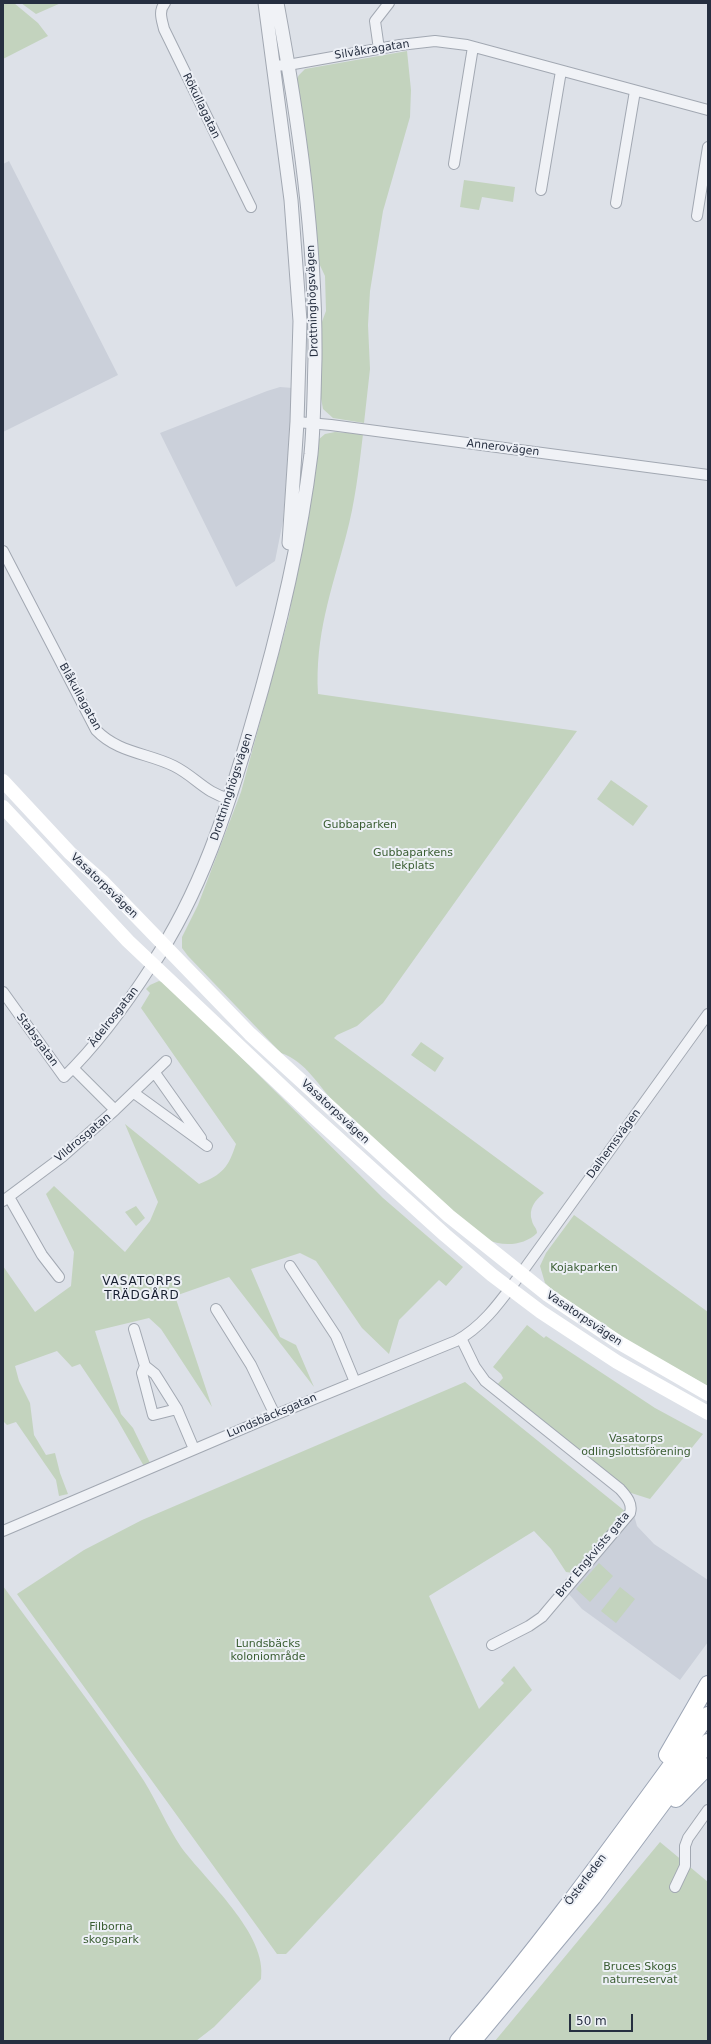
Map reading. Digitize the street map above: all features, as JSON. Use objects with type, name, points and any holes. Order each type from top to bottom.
[{"type":"main road","name":"Vasatorpsvägen","points":[[3,781],[70,853],[103,882],[250,1034],[449,1216],[520,1275],[618,1342],[708,1394]]},
{"type":"main road","name":"Vasatorpsvägen","points":[[3,807],[107,920],[152,964],[386,1182],[474,1260],[541,1312],[611,1358],[708,1413]]},
{"type":"main road","points":[[600,1861],[670,1752],[708,1684]]},
{"type":"main road","name":"Österleden","points":[[458,2041],[600,1861],[708,1715]]},
{"type":"main road","name":"Österleden","points":[[473,2041],[572,1924],[708,1742]]},
{"type":"main road","points":[[630,1848],[708,1766]]},
{"type":"street","name":"Rökullagatan","points":[[165,3],[160,14],[164,29],[251,208]]},
{"type":"street","name":"Drottninghögsvägen","points":[[265,3],[272,66],[291,200],[296,257],[300,350],[297,422],[284,598]]},
{"type":"street","name":"Drottninghögsvägen","points":[[152,964],[164,945],[202,874],[230,799],[267,673],[296,548],[306,484],[313,423],[315,332],[312,258],[304,172],[277,3]]},
{"type":"street","points":[[379,49],[375,21],[389,3]]},
{"type":"street","name":"Silvåkragatan","points":[[272,66],[288,65],[435,41],[457,43],[708,110]]},
{"type":"street","points":[[454,164],[473,47]]},
{"type":"street","points":[[541,190],[560,71]]},
{"type":"street","points":[[616,203],[635,91]]},
{"type":"street","points":[[697,216],[708,147]]},
{"type":"street","name":"Annerovägen","points":[[297,422],[708,475]]},
{"type":"street","name":"Blåkullagatan","points":[[3,551],[96,730],[108,741],[118,747],[174,766],[193,778],[209,792],[230,799]]},
{"type":"street","name":"Ädelrosgatan","points":[[74,1068],[133,994],[152,964]]},
{"type":"street","name":"Stabsgatan","points":[[3,992],[64,1077],[74,1068]]},
{"type":"street","name":"Dalhemsvägen","points":[[520,1275],[708,1014]]},
{"type":"street","points":[[115,1110],[166,1061]]},
{"type":"street","name":"Vildrosgatan","points":[[6,1199],[62,1156],[115,1110],[74,1068]]},
{"type":"street","points":[[134,1093],[207,1146],[155,1073]]},
{"type":"street","points":[[6,1199],[42,1255],[60,1277]]},
{"type":"street","points":[[290,1266],[336,1336],[355,1382]]},
{"type":"street","name":"Lundsbäcksgatan","points":[[3,1531],[275,1414],[460,1338],[481,1323],[520,1275]]},
{"type":"street","points":[[216,1308],[252,1365],[275,1414]]},
{"type":"street","points":[[134,1330],[146,1366],[155,1374],[177,1408],[194,1449]]},
{"type":"street","name":"Bror Engkvists gata","points":[[460,1338],[475,1368],[485,1381],[620,1489],[629,1500],[631,1507],[630,1513],[542,1617],[529,1626],[492,1646]]},
{"type":"street","points":[[146,1366],[142,1373],[154,1415],[177,1408]]},
{"type":"street","points":[[675,1887],[685,1866],[685,1846],[697,1824],[708,1810]]},
{"type":"shaded area","points":[[9,161],[118,375],[3,432],[3,164]]},
{"type":"shaded area","points":[[280,387],[293,388],[283,521],[275,561],[236,587],[160,433]]},
{"type":"shaded area","points":[[634,1515],[637,1526],[654,1544],[708,1580],[708,1642],[680,1680],[582,1609],[567,1592]]},
{"type":"green space","points":[[3,3],[14,3],[38,23],[48,36],[3,59]]},
{"type":"green space","points":[[21,3],[61,3],[36,14]]},
{"type":"green space","points":[[407,51],[411,90],[410,117],[383,211],[370,291],[368,325],[370,369],[364,423],[333,418],[323,409],[320,393],[320,327],[326,311],[325,276],[317,259],[295,82],[305,69]]},
{"type":"green space","points":[[464,180],[515,187],[513,202],[482,197],[479,210],[460,207]]},
{"type":"green space","name":"Gubbaparken","points":[[335,432],[363,434],[352,511],[325,614],[319,652],[318,694],[577,731],[383,1003],[357,1026],[337,1035],[334,1038],[544,1193],[533,1205],[531,1213],[537,1233],[526,1241],[519,1243],[506,1244],[492,1242],[472,1229],[391,1157],[330,1097],[305,1068],[290,1057],[281,1053],[182,948],[182,937],[198,905],[241,792],[289,616],[318,440],[325,434]]},
{"type":"green space","points":[[611,780],[648,806],[633,826],[597,799]]},
{"type":"green space","points":[[159,981],[167,984],[383,1198],[463,1267],[446,1286],[439,1280],[399,1320],[389,1354],[362,1328],[316,1261],[300,1253],[251,1269],[280,1337],[296,1345],[314,1387],[229,1277],[175,1296],[212,1407],[161,1329],[149,1318],[95,1331],[121,1414],[133,1428],[151,1465],[145,1468],[117,1419],[80,1364],[72,1367],[57,1351],[15,1366],[19,1381],[30,1403],[34,1435],[46,1455],[55,1453],[60,1473],[68,1494],[59,1496],[56,1480],[16,1422],[7,1425],[3,1421],[3,1266],[35,1312],[71,1286],[74,1252],[46,1194],[54,1186],[125,1252],[150,1221],[158,1202],[125,1124],[199,1184],[214,1177],[224,1169],[236,1144],[141,1008],[150,993],[146,989],[150,985]]},
{"type":"green space","points":[[421,1042],[444,1058],[435,1072],[411,1055]]},
{"type":"green space","points":[[136,1206],[145,1218],[136,1226],[125,1212]]},
{"type":"green space","name":"Kojakparken","points":[[574,1215],[708,1312],[708,1386],[638,1347],[555,1292],[545,1283],[540,1266],[546,1253]]},
{"type":"green space","name":"Vasatorps odlingslottsförening","points":[[527,1325],[544,1338],[546,1336],[655,1408],[703,1434],[650,1499],[628,1492],[496,1386],[503,1378],[501,1374],[493,1367]]},
{"type":"green space","name":"Lundsbäcks koloniområde","points":[[465,1382],[626,1512],[573,1573],[566,1572],[551,1549],[534,1531],[429,1596],[479,1709],[504,1683],[501,1680],[514,1666],[532,1690],[290,1950],[286,1954],[277,1954],[17,1594],[84,1550],[142,1520]]},
{"type":"green space","points":[[599,1563],[613,1576],[590,1602],[576,1589]]},
{"type":"green space","name":"Filborna skogspark","points":[[3,1586],[127,1756],[149,1789],[181,1847],[233,1908],[255,1944],[261,1962],[261,1979],[214,2027],[196,2041],[3,2041]]},
{"type":"green space","points":[[620,1587],[635,1599],[616,1623],[601,1611]]},
{"type":"green space","name":"Bruces Skogs naturreservat","points":[[660,1842],[708,1882],[708,2041],[495,2041]]},
{"type":"district","name":"VASATORPS TRÄDGÅRD","points":[[142,1289]]},
{"type":"park label","name":"Gubbaparkens lekplats","points":[[413,859]]}]
